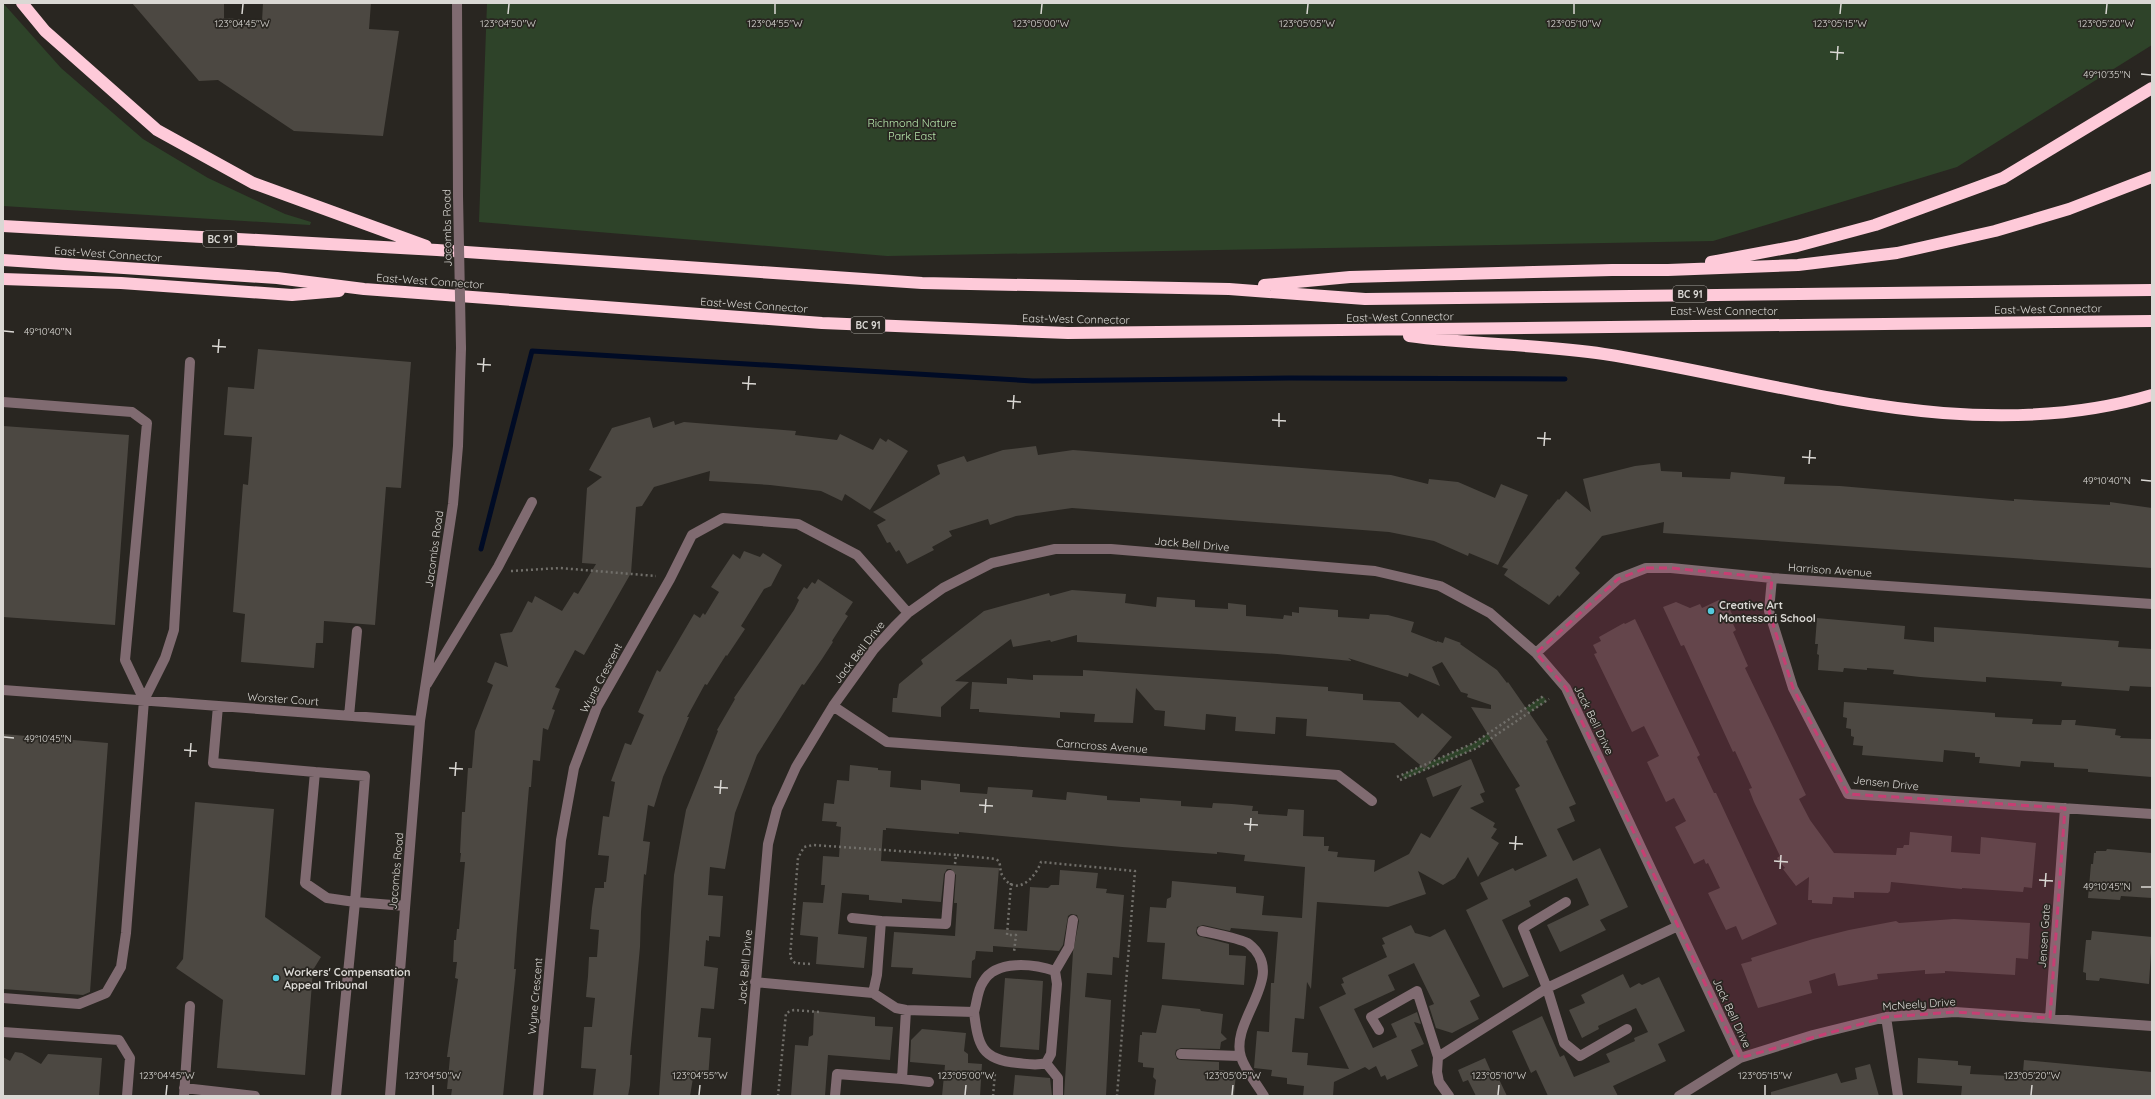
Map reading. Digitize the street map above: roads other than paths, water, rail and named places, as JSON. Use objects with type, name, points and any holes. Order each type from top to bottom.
[{"type":"highway","points":[[22,3],[45,32],[157,130],[253,183],[437,250]]},
{"type":"highway","points":[[1668,270],[1797,246],[1875,225],[2003,178],[2152,88]]},
{"type":"highway","points":[[1228,289],[1350,278],[1612,270],[1668,270],[1798,265],[1897,253],[2003,229],[2069,209],[2152,177]]},
{"type":"highway","name":"East-West Connector","points":[[3,226],[437,250],[922,283],[1228,289],[1365,299],[2152,290]]},
{"type":"highway","name":"East-West Connector","points":[[3,260],[278,278],[364,289],[870,325],[1068,333],[1374,331],[1657,325],[2152,321]]},
{"type":"highway","points":[[3,279],[121,283],[292,295],[364,289]]},
{"type":"highway","points":[[1374,331],[1438,340],[1530,345],[1604,354],[1771,385],[1857,403],[1928,411],[2007,417],[2064,413],[2130,402],[2152,395]]},
{"type":"street","name":"Jacombs Road","points":[[390,1096],[420,722],[453,504],[458,446],[461,348],[458,196],[457,3]]},
{"type":"street","points":[[3,998],[79,1004],[106,993],[121,967],[126,925],[144,700],[165,658],[174,630],[190,362]]},
{"type":"street","points":[[3,402],[132,412],[140,416],[146,423],[125,660],[144,700]]},
{"type":"street","points":[[424,689],[498,568],[532,502]]},
{"type":"street","name":"Wyne Crescent","points":[[538,1096],[561,840],[574,768],[597,707],[670,579],[692,535],[723,518],[798,524],[857,555],[908,613]]},
{"type":"street","name":"Jack Bell Drive","points":[[746,1096],[768,844],[777,809],[796,767],[833,706],[874,649],[908,613],[942,588],[992,563],[1055,548],[1111,549],[1375,571],[1440,586],[1490,613],[1536,653],[1566,688],[1740,1058]]},
{"type":"street","name":"Harrison Avenue","points":[[1536,653],[1618,579],[1646,568],[1671,568],[1772,578],[2152,604]]},
{"type":"street","name":"Jensen Drive","points":[[1772,578],[1769,611],[1793,688],[1848,794],[2152,814]]},
{"type":"street","points":[[350,716],[357,631]]},
{"type":"street","name":"Worster Court","points":[[3,690],[420,722]]},
{"type":"street","points":[[218,706],[213,763],[365,776],[355,902],[336,1096]]},
{"type":"street","name":"Carncross Avenue","points":[[833,706],[887,742],[1338,775],[1372,801]]},
{"type":"street","points":[[315,772],[305,883],[327,898],[405,906]]},
{"type":"street","name":"Jensen Gate","points":[[2050,1018],[2065,808]]},
{"type":"street","points":[[852,918],[946,924],[950,875]]},
{"type":"street","points":[[1566,902],[1523,928],[1547,988],[1564,1043],[1580,1056],[1627,1029]]},
{"type":"street","points":[[1055,971],[1034,966],[1013,966],[1000,968],[989,974],[982,982],[974,1012],[977,1039],[982,1047],[996,1059],[1021,1064],[1040,1065],[1049,1060],[1057,984],[1055,971],[1069,947],[1073,920]]},
{"type":"street","points":[[873,993],[877,975],[881,921]]},
{"type":"street","points":[[1438,1057],[1547,988],[1678,926]]},
{"type":"street","points":[[1202,931],[1248,943],[1262,960],[1261,982],[1258,994],[1247,1014],[1239,1038],[1240,1056],[1264,1096]]},
{"type":"street","points":[[755,982],[873,993],[896,1008],[906,1010],[974,1012]]},
{"type":"street","points":[[1379,1030],[1371,1017],[1417,991],[1438,1057],[1437,1072],[1439,1082],[1449,1096]]},
{"type":"street","points":[[190,1006],[184,1092],[255,1096]]},
{"type":"street","points":[[902,1079],[906,1010]]},
{"type":"street","name":"McNeely Drive","points":[[1679,1096],[1740,1058],[1813,1035],[1886,1017],[1955,1012],[2152,1026]]},
{"type":"street","points":[[1886,1017],[1898,1096]]},
{"type":"street","points":[[3,1032],[119,1040],[130,1058],[127,1096]]},
{"type":"street","points":[[1181,1054],[1240,1056]]},
{"type":"street","points":[[1046,1063],[1058,1078],[1058,1096]]},
{"type":"street","points":[[835,1096],[837,1074],[929,1082]]},
{"type":"waterway","points":[[481,549],[532,351],[1033,381],[1289,378],[1565,379]]},
{"type":"place","name":"Creative Art Montessori School","points":[[1711,611]]},
{"type":"place","name":"Workers' Compensation Appeal Tribunal","points":[[276,978]]},
{"type":"park label","name":"Richmond Nature Park East","points":[[912,129]]}]
